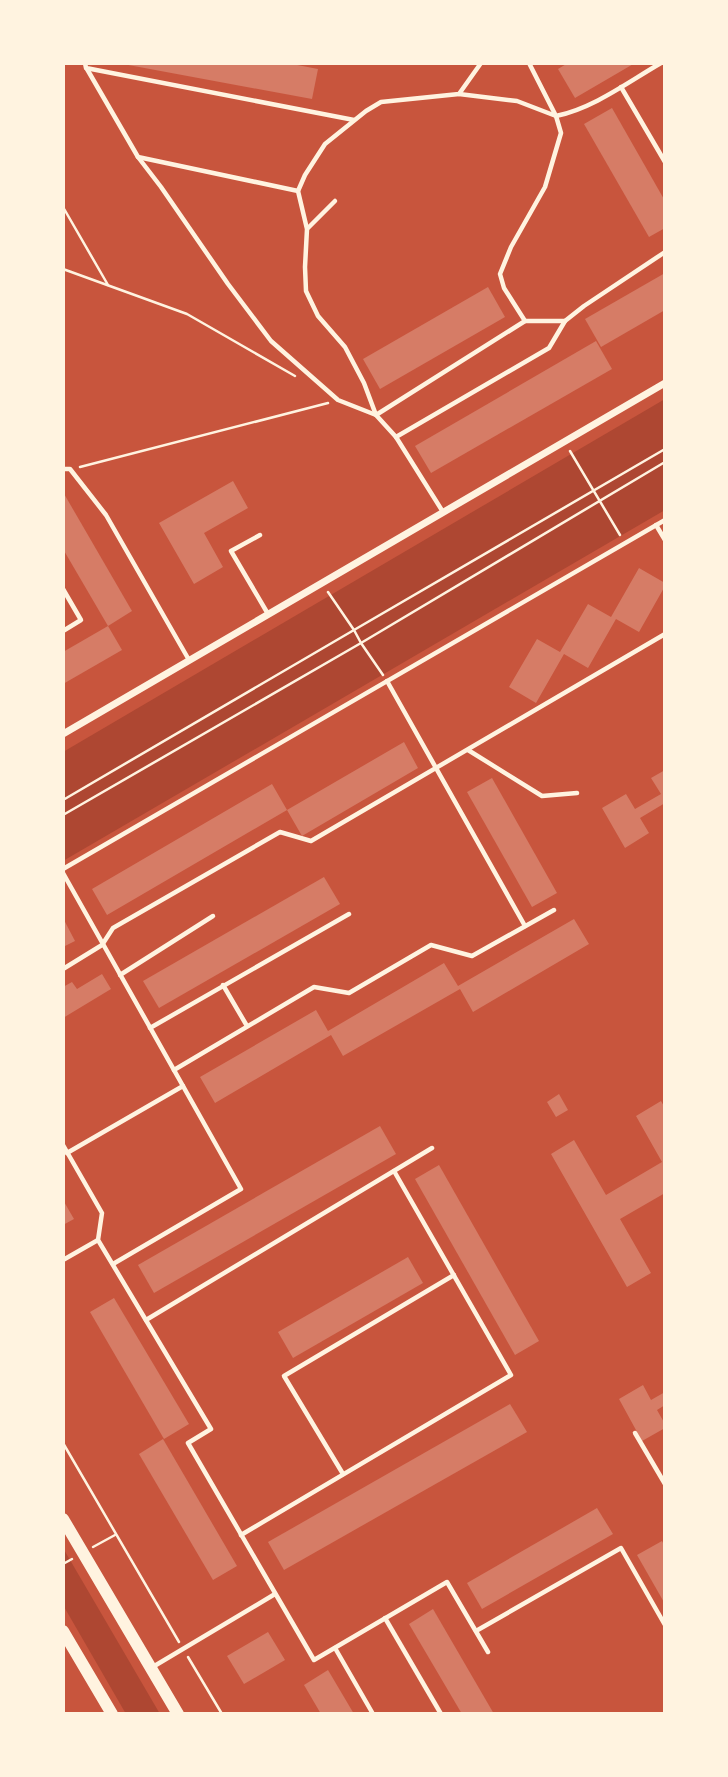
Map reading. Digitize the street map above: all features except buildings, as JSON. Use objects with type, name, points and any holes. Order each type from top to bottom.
[{"type":"main road","points":[[63,1518],[178,1714]]},
{"type":"main road","points":[[63,1631],[112,1714]]},
{"type":"street","points":[[63,734],[665,383]]},
{"type":"lane","points":[[459,94],[481,63]]},
{"type":"lane","points":[[525,321],[504,288],[500,274],[511,247],[545,187],[561,133],[556,116],[529,63]]},
{"type":"lane","points":[[443,513],[396,437],[376,415],[364,383],[345,347],[318,316],[306,291],[307,229],[298,191],[305,175],[324,144],[381,102],[459,94],[517,101],[556,116],[572,113],[662,63]]},
{"type":"lane","points":[[86,66],[355,120]]},
{"type":"lane","points":[[86,66],[138,157],[271,341],[338,400],[376,415]]},
{"type":"lane","points":[[621,87],[665,162]]},
{"type":"lane","points":[[138,157],[298,191]]},
{"type":"lane","points":[[307,229],[335,201]]},
{"type":"lane","points":[[396,437],[549,348],[565,321],[665,252]]},
{"type":"lane","points":[[376,415],[525,321],[565,321]]},
{"type":"lane","points":[[63,469],[70,469],[106,515],[189,660]]},
{"type":"lane","points":[[113,1264],[240,1189],[102,946],[63,871],[665,520]]},
{"type":"lane","points":[[656,525],[665,540]]},
{"type":"lane","points":[[260,534],[231,551],[268,615]]},
{"type":"lane","points":[[63,589],[81,620],[63,631]]},
{"type":"lane","points":[[63,969],[102,946],[113,929],[280,832],[311,841],[665,634]]},
{"type":"lane","points":[[387,681],[525,926]]},
{"type":"lane","points":[[467,750],[542,796],[576,793]]},
{"type":"lane","points":[[174,1070],[314,987],[349,993],[431,945],[472,956],[554,910]]},
{"type":"lane","points":[[150,1028],[349,914]]},
{"type":"lane","points":[[120,975],[213,916]]},
{"type":"lane","points":[[223,985],[247,1026]]},
{"type":"lane","points":[[67,1153],[183,1086]]},
{"type":"lane","points":[[63,1145],[102,1213],[98,1240],[211,1429],[188,1443],[314,1660],[447,1581],[488,1652]]},
{"type":"lane","points":[[146,1320],[432,1148]]},
{"type":"lane","points":[[241,1535],[512,1376],[394,1171]]},
{"type":"lane","points":[[63,1260],[98,1240]]},
{"type":"lane","points":[[343,1474],[284,1376],[454,1275]]},
{"type":"lane","points":[[635,1433],[665,1485]]},
{"type":"lane","points":[[476,1631],[621,1548],[665,1625]]},
{"type":"lane","points":[[150,1668],[275,1594]]},
{"type":"lane","points":[[385,1618],[441,1714]]},
{"type":"lane","points":[[335,1648],[373,1714]]},
{"type":"path","points":[[63,207],[108,285]]},
{"type":"path","points":[[63,269],[187,314],[303,380]]},
{"type":"path","points":[[70,469],[338,400]]},
{"type":"path","points":[[565,442],[625,543]]},
{"type":"path","points":[[63,800],[665,449]]},
{"type":"path","points":[[63,815],[361,643],[665,462]]},
{"type":"path","points":[[322,583],[387,681]]},
{"type":"path","points":[[63,1443],[222,1714]]},
{"type":"shaded area","points":[[665,399],[665,510],[63,861],[63,752]]},
{"type":"shaded area","points":[[63,1548],[160,1714],[126,1714],[63,1605]]}]
